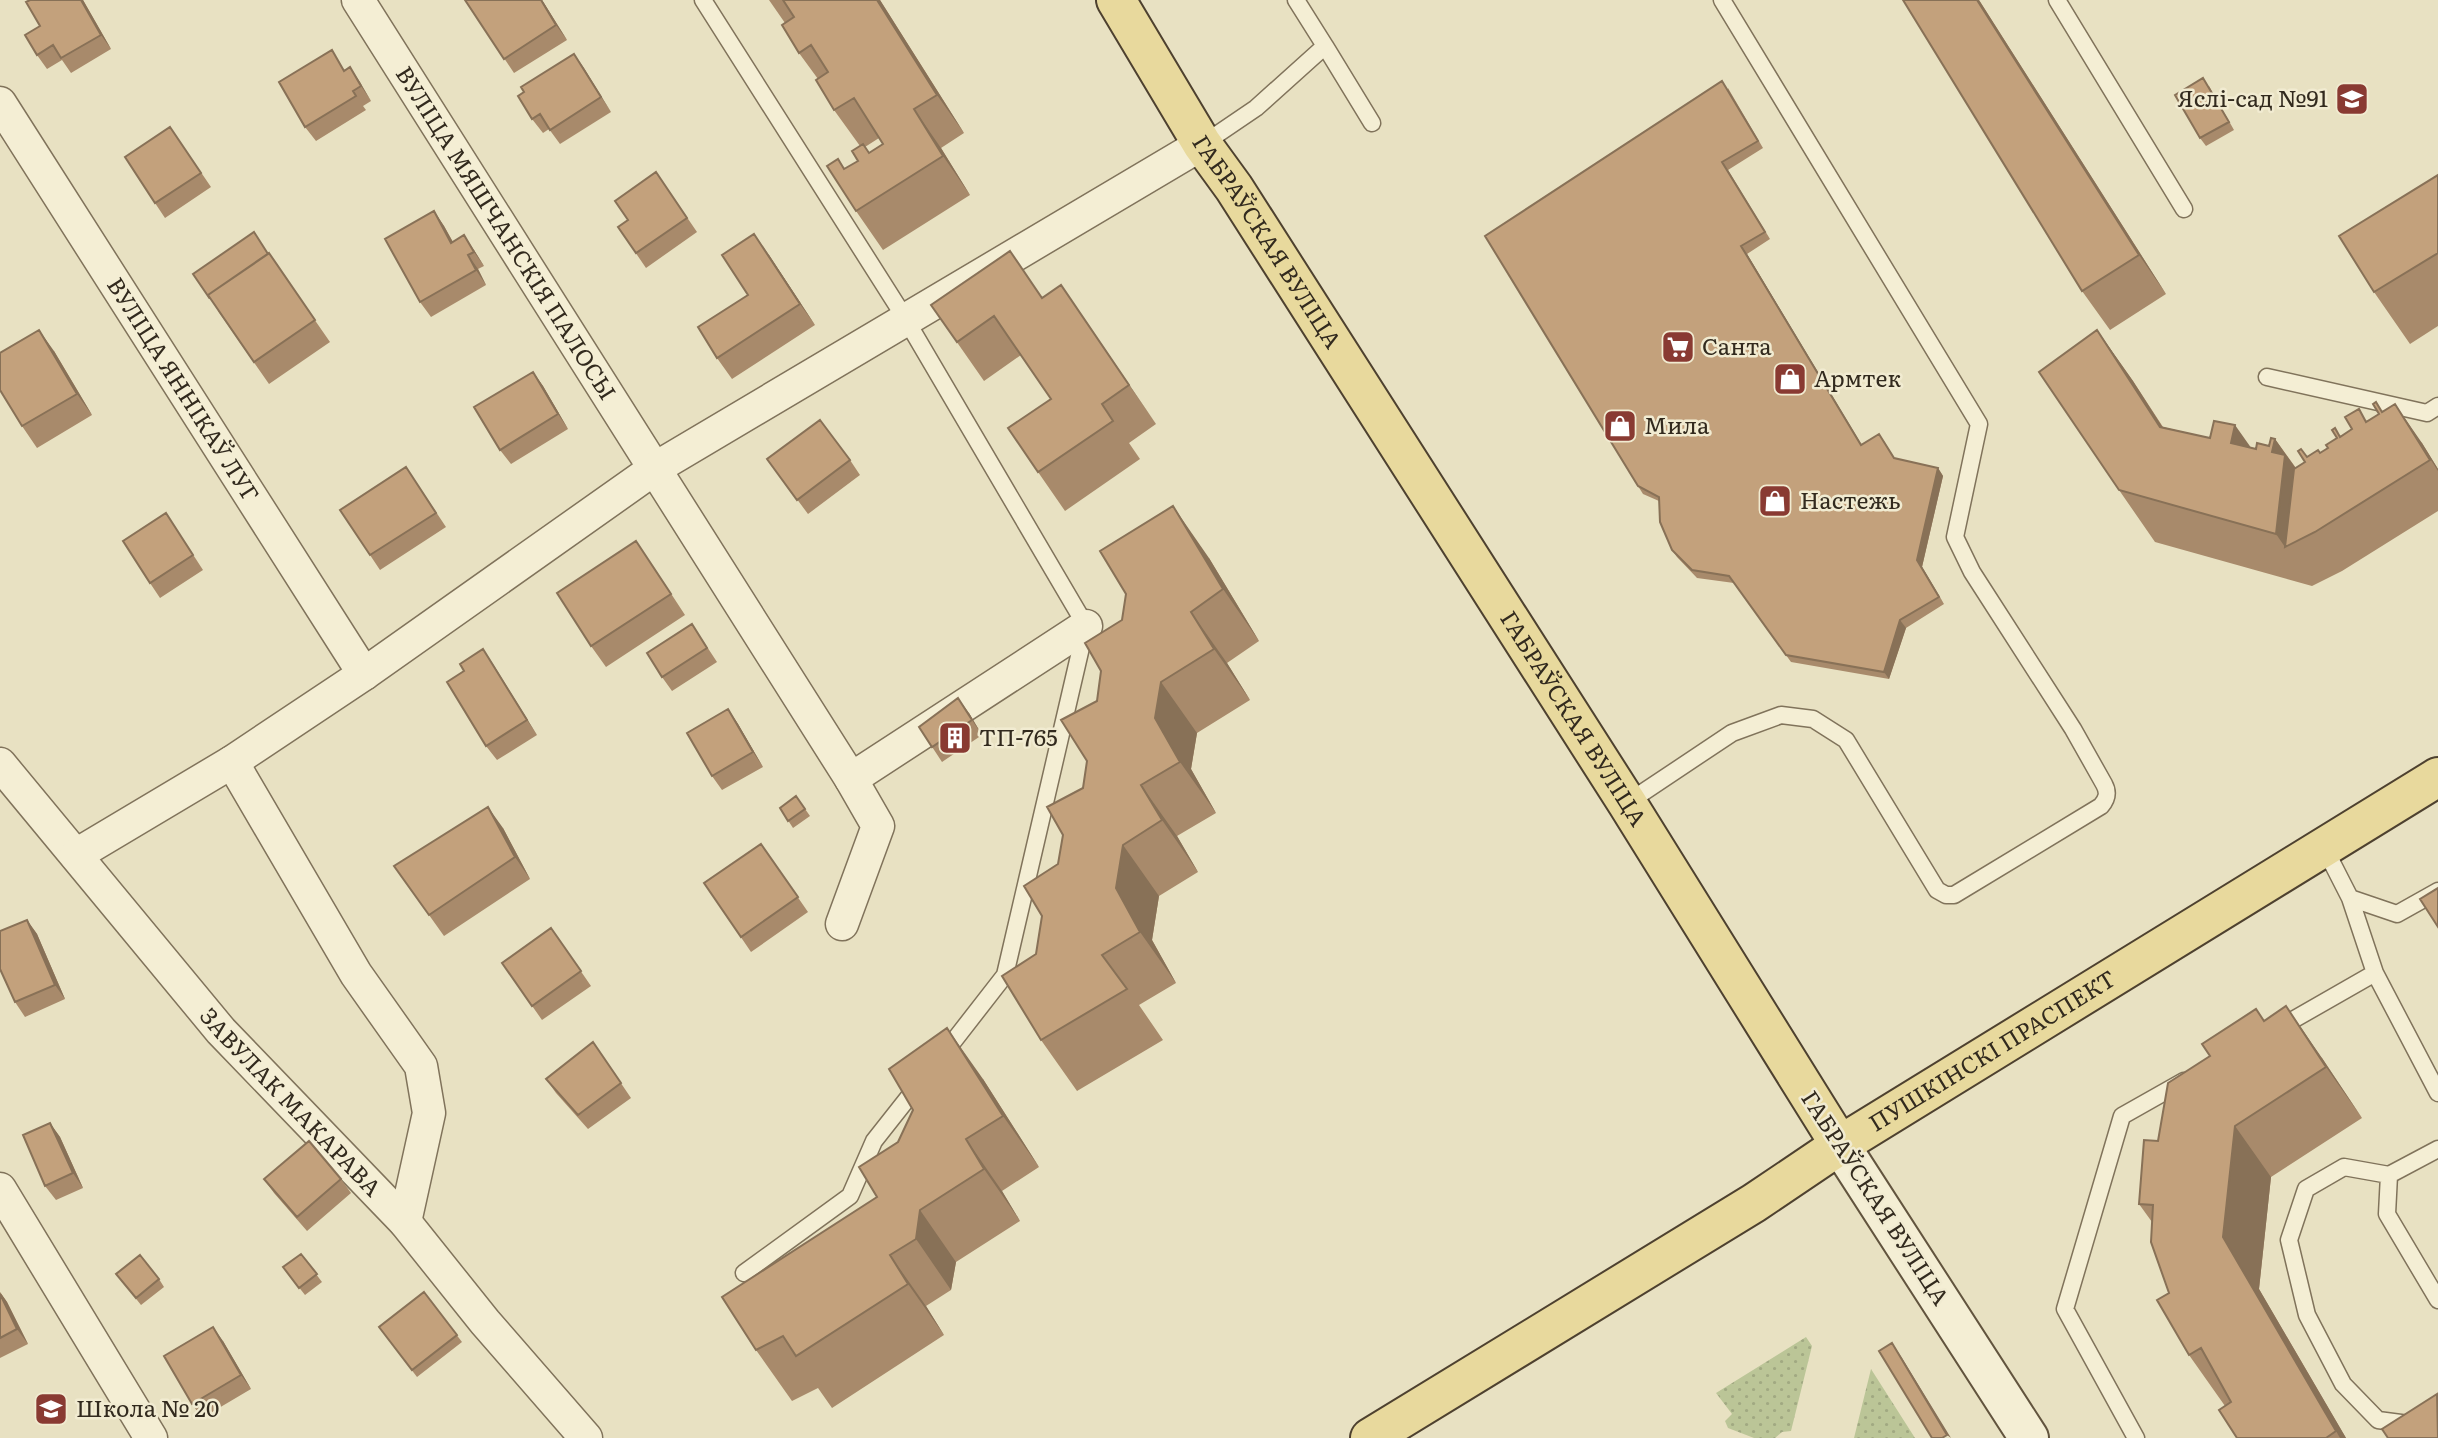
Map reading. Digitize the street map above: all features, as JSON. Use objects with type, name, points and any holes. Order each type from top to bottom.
[{"type":"main road","name":"ГАБРАЎСКАЯ ВУЛІЦА","points":[[1116,0],[1202,144],[1234,188],[1627,803],[1840,1145],[2029,1438]]},
{"type":"main road","name":"ПУШКІНСКІ ПРАСПЕКТ","points":[[1370,1438],[1754,1203],[1840,1145],[2438,777]]},
{"type":"street","name":"ВУЛІЦА МЯШЧАНСКІЯ ПАЛОСЫ","points":[[358,0],[851,779],[878,826],[842,924]]},
{"type":"street","name":"ВУЛІЦА ЯННІКАЎ ЛУГ","points":[[0,103],[364,674]]},
{"type":"street","points":[[76,855],[232,762],[364,674],[654,468],[1202,144]]},
{"type":"street","points":[[851,779],[1086,626]]},
{"type":"street","points":[[232,762],[356,974],[421,1066],[429,1113],[405,1222]]},
{"type":"street","name":"ЗАВУЛАК МАКАРАВА","points":[[0,764],[221,1031],[405,1222],[485,1322],[586,1438]]},
{"type":"street","points":[[0,1189],[152,1438]]},
{"type":"lane","points":[[703,0],[905,318],[1086,626],[1005,975],[874,1141],[850,1196],[744,1273]]},
{"type":"lane","points":[[1296,0],[1372,123]]},
{"type":"lane","points":[[1627,803],[1732,733],[1781,715],[1813,719],[1846,740],[1937,890],[1946,895],[1954,895],[2101,806],[2107,799],[2107,790],[2073,729],[1972,572],[1955,537],[1979,424],[1722,0]]},
{"type":"lane","points":[[2057,0],[2184,209]]},
{"type":"lane","points":[[1202,144],[1256,108],[1325,46]]},
{"type":"lane","points":[[2267,377],[2427,413],[2438,406]]},
{"type":"lane","points":[[2324,847],[2350,898],[2375,973],[2438,1093]]},
{"type":"lane","points":[[2350,898],[2398,914],[2438,891]]},
{"type":"lane","points":[[2267,1034],[2375,973]]},
{"type":"lane","points":[[2136,1438],[2065,1310],[2122,1116],[2195,1075]]},
{"type":"lane","points":[[2438,1149],[2389,1175],[2344,1167],[2306,1189],[2289,1240],[2308,1315],[2343,1384],[2378,1420],[2416,1425],[2438,1417]]},
{"type":"lane","points":[[2389,1175],[2387,1214],[2438,1300]]},
{"type":"green space","points":[[1806,1337],[1812,1346],[1791,1431],[1782,1432],[1775,1438],[1754,1438],[1728,1428],[1725,1421],[1732,1414],[1716,1393]]},
{"type":"green space","points":[[1871,1369],[1915,1438],[1854,1438]]},
{"type":"building","points":[[81,0],[101,35],[61,58],[53,45],[37,55],[25,35],[40,26],[26,2]]},
{"type":"building","points":[[465,0],[541,0],[556,25],[504,59]]},
{"type":"building","points":[[783,0],[877,0],[937,95],[914,109],[943,156],[856,211],[827,166],[838,159],[844,169],[858,161],[852,151],[863,144],[869,153],[883,144],[854,98],[834,110],[816,80],[828,72],[811,45],[799,53],[782,25],[794,17]]},
{"type":"building","points":[[1903,0],[1977,0],[2139,255],[2082,291]]},
{"type":"building","points":[[332,50],[344,71],[350,67],[361,86],[353,91],[356,96],[305,127],[279,82]]},
{"type":"building","points":[[574,54],[601,97],[550,130],[540,114],[532,119],[518,96],[524,92],[521,87]]},
{"type":"building","points":[[2203,78],[2229,122],[2200,138],[2175,95]]},
{"type":"building","name":"Санта","points":[[1722,81],[1758,141],[1722,162],[1765,232],[1741,246],[1861,445],[1879,434],[1894,458],[1938,468],[1917,560],[1939,597],[1900,620],[1884,672],[1786,655],[1729,576],[1692,570],[1672,550],[1660,522],[1659,497],[1638,486],[1485,236]]},
{"type":"building","points":[[170,127],[201,173],[155,203],[125,157]]},
{"type":"building","points":[[656,172],[687,218],[636,253],[618,227],[628,220],[615,201]]},
{"type":"building","points":[[2438,175],[2438,253],[2374,292],[2339,236]]},
{"type":"building","points":[[434,211],[451,243],[464,235],[474,252],[468,255],[476,270],[420,302],[385,239]]},
{"type":"building","points":[[254,232],[268,254],[208,296],[193,274]]},
{"type":"building","points":[[754,234],[800,304],[717,358],[698,327],[748,295],[722,255]]},
{"type":"building","points":[[1010,251],[1042,298],[1061,285],[1129,385],[1102,404],[1113,421],[1038,472],[1008,428],[1051,399],[994,316],[957,342],[931,305]]},
{"type":"building","points":[[269,253],[315,320],[254,362],[208,295]]},
{"type":"building","points":[[39,330],[77,394],[22,426],[0,390],[0,353]]},
{"type":"building","points":[[2097,330],[2160,427],[2210,438],[2214,421],[2235,425],[2231,443],[2256,449],[2257,443],[2269,446],[2271,438],[2275,439],[2272,452],[2285,455],[2276,534],[2119,490],[2039,372]]},
{"type":"building","points":[[533,372],[558,414],[500,450],[474,407]]},
{"type":"building","points":[[2376,402],[2382,412],[2395,404],[2430,460],[2315,532],[2285,547],[2294,469],[2305,462],[2298,451],[2301,449],[2307,457],[2318,450],[2320,453],[2328,448],[2326,445],[2337,438],[2332,430],[2335,428],[2340,437],[2352,429],[2345,417],[2359,409],[2366,422],[2379,414],[2373,404]]},
{"type":"building","points":[[820,420],[850,460],[797,500],[767,459]]},
{"type":"building","points":[[406,467],[436,513],[370,555],[340,510]]},
{"type":"building","points":[[1173,506],[1223,589],[1191,612],[1214,649],[1161,682],[1155,718],[1180,762],[1141,785],[1162,820],[1123,845],[1116,888],[1140,932],[1102,955],[1127,989],[1041,1040],[1002,976],[1036,954],[1042,916],[1024,886],[1058,864],[1063,835],[1047,807],[1083,788],[1087,761],[1061,720],[1097,701],[1101,671],[1085,643],[1122,620],[1126,594],[1100,551]]},
{"type":"building","points":[[166,513],[193,555],[150,583],[123,541]]},
{"type":"building","points":[[636,541],[671,594],[591,646],[557,593]]},
{"type":"building","points":[[692,624],[707,648],[662,677],[647,653]]},
{"type":"building","points":[[483,649],[527,720],[486,746],[447,682],[464,671],[460,664]]},
{"type":"building","points":[[958,698],[972,720],[932,747],[919,727]]},
{"type":"building","points":[[728,709],[753,752],[712,776],[687,733]]},
{"type":"building","points":[[796,796],[805,809],[788,821],[780,808]]},
{"type":"building","points":[[488,807],[515,857],[429,915],[394,866]]},
{"type":"building","points":[[761,844],[798,897],[741,937],[704,883]]},
{"type":"building","points":[[2438,888],[2438,927],[2420,899]]},
{"type":"building","points":[[27,920],[55,985],[15,1002],[0,969],[0,931]]},
{"type":"building","points":[[551,928],[581,971],[532,1006],[502,963]]},
{"type":"building","points":[[2286,1006],[2326,1067],[2235,1126],[2223,1237],[2336,1431],[2326,1438],[2237,1438],[2219,1410],[2231,1402],[2201,1348],[2189,1355],[2157,1300],[2169,1293],[2151,1242],[2153,1205],[2139,1204],[2144,1140],[2158,1141],[2168,1083],[2210,1056],[2202,1044],[2256,1009],[2264,1021]]},
{"type":"building","points":[[947,1028],[1003,1116],[966,1139],[984,1169],[920,1210],[916,1239],[890,1255],[908,1284],[796,1356],[783,1336],[756,1350],[722,1297],[877,1197],[859,1167],[898,1142],[913,1110],[889,1069]]},
{"type":"building","points":[[593,1042],[621,1083],[578,1115],[546,1079]]},
{"type":"building","points":[[50,1123],[73,1173],[45,1186],[23,1135]]},
{"type":"building","points":[[309,1141],[341,1179],[297,1217],[264,1179]]},
{"type":"building","points":[[301,1254],[317,1274],[299,1288],[283,1267]]},
{"type":"building","points":[[140,1255],[159,1279],[136,1298],[116,1274]]},
{"type":"building","points":[[424,1292],[457,1335],[412,1370],[379,1327]]},
{"type":"building","points":[[0,1294],[17,1329],[0,1338]]},
{"type":"building","points":[[213,1327],[241,1375],[192,1404],[164,1356]]},
{"type":"building","points":[[1892,1343],[1947,1435],[1942,1438],[1932,1438],[1879,1351]]},
{"type":"building","points":[[2437,1394],[2438,1438],[2388,1438],[2382,1429]]},
{"type":"place","name":"Яслі-сад №91","points":[[2352,99]]},
{"type":"place","name":"Санта","points":[[1678,347]]},
{"type":"place","name":"Армтек","points":[[1790,379]]},
{"type":"place","name":"Мила","points":[[1620,426]]},
{"type":"place","name":"Настежь","points":[[1775,501]]},
{"type":"place","name":"ТП-765","points":[[955,738]]},
{"type":"place","name":"Школа № 20","points":[[51,1409]]}]
